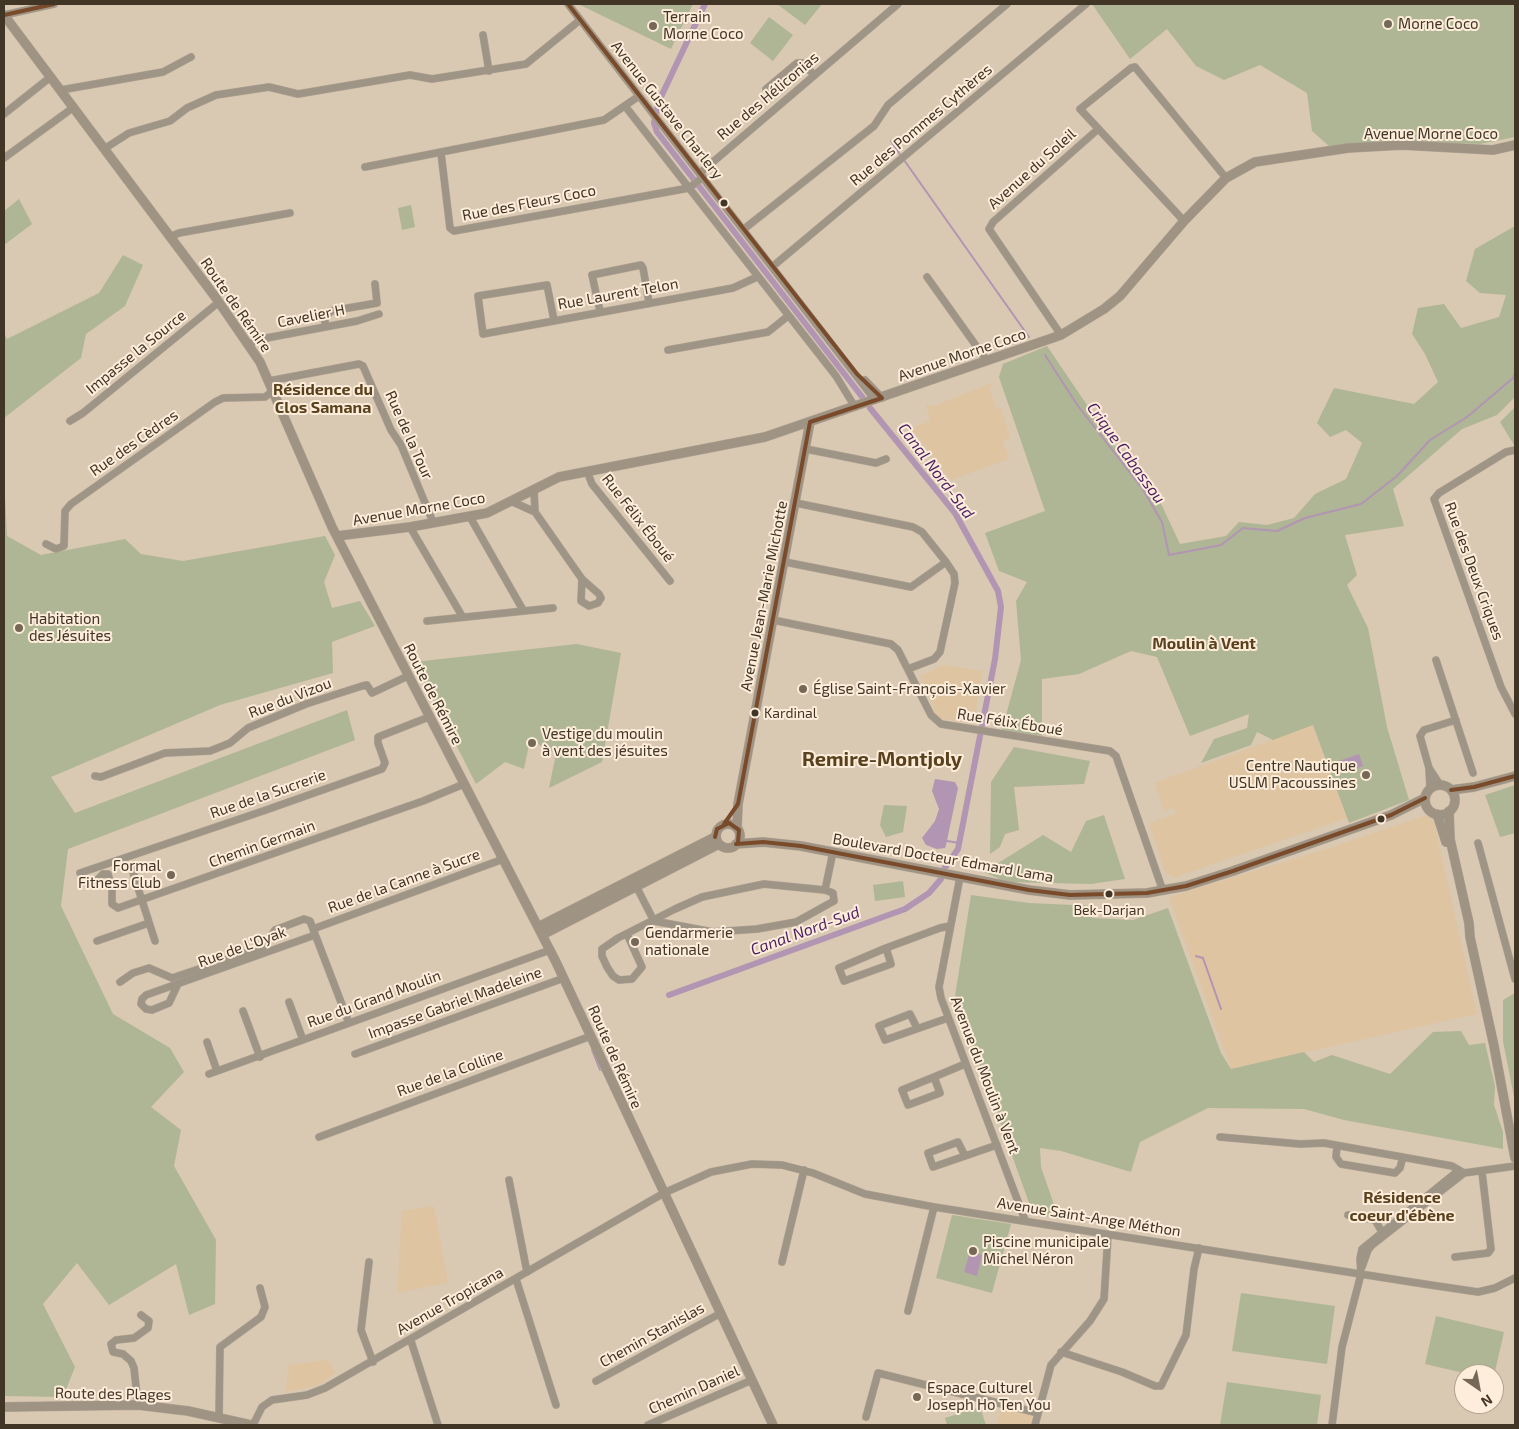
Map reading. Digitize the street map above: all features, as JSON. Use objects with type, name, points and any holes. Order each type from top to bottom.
[{"type":"street","points":[[4,15],[54,4]]},
{"type":"street","name":"Avenue Gustave Charlery","points":[[568,4],[690,187],[757,277],[836,376],[855,407]]},
{"type":"street","name":"Rue des Héliconias","points":[[690,187],[814,75],[898,4]]},
{"type":"street","points":[[744,229],[877,121],[888,105],[1007,4]]},
{"type":"street","name":"Rue des Pommes Cythères","points":[[772,267],[1086,4]]},
{"type":"street","name":"Route de Rémire","points":[[4,15],[219,302],[249,345],[269,381],[337,536],[564,978],[773,1425]]},
{"type":"street","points":[[104,149],[129,133],[170,121],[187,108],[216,95],[269,87],[298,94],[410,75],[432,79],[526,64],[580,20]]},
{"type":"street","points":[[483,35],[489,71]]},
{"type":"street","points":[[61,90],[163,72],[191,57]]},
{"type":"street","points":[[771,97],[766,89],[797,63],[803,62],[814,75]]},
{"type":"street","points":[[1097,130],[1080,110],[1131,68],[1135,67],[1226,178]]},
{"type":"street","points":[[4,114],[49,75]]},
{"type":"street","points":[[365,167],[604,120],[632,100]]},
{"type":"street","name":"Avenue Gustave Charlery","points":[[632,100],[652,112],[658,119],[772,267],[878,399]]},
{"type":"street","points":[[4,158],[74,107]]},
{"type":"street","name":"Avenue du Soleil","points":[[1061,335],[989,229],[994,222],[1097,130],[1184,221]]},
{"type":"street","name":"Avenue Morne Coco","points":[[337,536],[470,517],[487,513],[513,502],[559,477],[765,437],[1061,335],[1104,309],[1120,296],[1184,221],[1226,178],[1255,162],[1316,151],[1402,146],[1493,150],[1515,145]]},
{"type":"street","name":"Rue des Fleurs Coco","points":[[441,153],[450,228],[454,231],[690,187]]},
{"type":"street","points":[[170,237],[179,233],[290,213]]},
{"type":"street","points":[[600,311],[592,275],[622,268],[642,266],[649,302]]},
{"type":"street","name":"Rue Laurent Telon","points":[[554,320],[547,284],[480,295],[478,298],[483,334],[733,288],[757,277]]},
{"type":"street","points":[[927,277],[987,361]]},
{"type":"street","points":[[325,326],[325,318],[331,311],[376,302],[375,284]]},
{"type":"street","name":"Impasse la Source","points":[[70,421],[83,413],[219,302]]},
{"type":"street","name":"Cavelier H","points":[[249,345],[256,340],[357,321],[379,314]]},
{"type":"street","points":[[668,350],[768,332],[788,316]]},
{"type":"street","name":"Rue de la Tour","points":[[269,381],[350,365],[359,364],[363,366],[391,430],[401,445],[433,522]]},
{"type":"street","name":"Rue des Cèdres","points":[[46,544],[56,549],[64,546],[65,511],[71,504],[215,402],[232,397],[255,399],[264,397],[273,391]]},
{"type":"street","name":"Avenue Jean-Marie Michotte","points":[[738,830],[738,804],[810,422]]},
{"type":"street","points":[[806,450],[876,463],[886,460]]},
{"type":"street","name":"Rue des Deux Criques","points":[[1515,450],[1506,452],[1439,493],[1434,499],[1501,687],[1513,706],[1515,714]]},
{"type":"street","name":"Rue Félix Éboué","points":[[587,471],[592,484],[670,581]]},
{"type":"street","points":[[534,489],[535,512]]},
{"type":"street","points":[[513,502],[535,512],[582,579]]},
{"type":"street","points":[[796,503],[913,527],[922,532],[946,562],[954,574],[955,583],[940,652],[934,658],[908,669]]},
{"type":"street","points":[[470,517],[523,610]]},
{"type":"street","points":[[410,527],[462,616]]},
{"type":"street","points":[[785,562],[911,587],[946,562]]},
{"type":"street","points":[[427,622],[462,616],[553,608]]},
{"type":"street","name":"Rue Félix Éboué","points":[[773,620],[891,644],[898,650],[934,720],[941,724],[1110,751],[1116,756],[1162,889]]},
{"type":"street","points":[[1436,660],[1472,773]]},
{"type":"street","name":"Rue du Vizou","points":[[95,776],[101,777],[166,753],[210,751],[230,743],[248,728],[298,708],[362,686],[367,685],[372,693],[408,676]]},
{"type":"street","name":"Rue de la Sucrerie","points":[[80,873],[266,810],[382,768],[385,763],[378,743],[378,737],[429,717]]},
{"type":"street","points":[[1456,720],[1431,728],[1420,734],[1420,741],[1429,768],[1440,785],[1451,790],[1499,781]]},
{"type":"street","points":[[1429,768],[1430,788],[1425,798],[1428,809],[1437,814],[1449,811]]},
{"type":"street","points":[[1454,800],[1515,776]]},
{"type":"street","name":"Chemin Germain","points":[[96,881],[103,874],[108,874],[111,881],[113,906],[118,908],[143,901],[423,801],[464,784]]},
{"type":"street","points":[[1430,788],[1440,785]]},
{"type":"street","points":[[1451,790],[1454,800],[1449,811],[1450,839],[1469,923],[1470,937]]},
{"type":"street","name":"Boulevard Docteur Edmard Lama","points":[[736,844],[763,842],[834,852],[1029,890],[1070,895],[1118,894],[1162,889],[1192,883],[1233,871],[1391,815],[1425,798]]},
{"type":"street","name":"Avenue Jean-Marie Michotte","points":[[724,824],[738,804]]},
{"type":"street","name":"Boulevard Docteur Edmard Lama","points":[[1391,815],[1428,809]]},
{"type":"street","points":[[1437,814],[1470,937],[1494,1046],[1515,1158]]},
{"type":"street","points":[[724,824],[733,824],[738,830],[736,844],[726,848],[717,841],[717,829],[724,824]]},
{"type":"street","name":"Boulevard Docteur Edmard Lama","points":[[738,830],[763,842]]},
{"type":"street","points":[[540,931],[717,841]]},
{"type":"street","points":[[1478,843],[1515,979]]},
{"type":"street","points":[[825,890],[834,852]]},
{"type":"street","name":"Rue de la Canne à Sucre","points":[[314,932],[498,861],[502,856]]},
{"type":"street","points":[[131,866],[155,941]]},
{"type":"street","name":"Avenue du Moulin à Vent","points":[[960,877],[939,986],[948,1018],[1025,1220]]},
{"type":"street","points":[[634,883],[654,921]]},
{"type":"street","points":[[627,934],[642,967],[632,979],[620,980],[613,976],[607,967],[602,956],[602,949],[627,934],[702,897],[764,884],[825,890],[833,893],[834,901],[828,907],[796,922],[758,929],[713,932],[654,921]]},
{"type":"street","points":[[120,982],[134,973],[149,968],[172,978],[264,947],[275,930],[304,919],[310,922],[349,1023]]},
{"type":"street","points":[[97,941],[148,923]]},
{"type":"street","points":[[886,948],[891,964],[844,981],[839,968],[886,948],[950,926]]},
{"type":"street","name":"Rue de L'Oyak","points":[[177,986],[169,1003],[152,1010],[146,1009],[141,1004],[142,999],[146,995],[171,985],[177,986],[314,932]]},
{"type":"street","name":"Rue du Grand Moulin","points":[[209,1074],[550,950]]},
{"type":"street","name":"Impasse Gabriel Madeleine","points":[[355,1054],[564,978]]},
{"type":"street","points":[[289,1002],[303,1040]]},
{"type":"street","points":[[243,1011],[260,1056]]},
{"type":"street","points":[[916,1028],[910,1014],[879,1026],[885,1040],[948,1018]]},
{"type":"street","name":"Rue de la Colline","points":[[319,1137],[591,1036]]},
{"type":"street","points":[[207,1042],[217,1071]]},
{"type":"street","points":[[934,1077],[940,1093],[908,1105],[902,1090],[965,1064]]},
{"type":"street","points":[[1220,1137],[1300,1144],[1324,1143],[1452,1166],[1461,1172],[1482,1172],[1515,1166]]},
{"type":"street","points":[[965,1156],[958,1142],[928,1153],[933,1167],[965,1156],[996,1145]]},
{"type":"street","points":[[1337,1146],[1336,1158],[1341,1164],[1395,1173],[1400,1168],[1403,1158]]},
{"type":"street","name":"Avenue Saint-Ange Méthon","points":[[664,1193],[726,1168],[752,1164],[782,1165],[804,1170],[865,1194],[1108,1235],[1361,1270],[1478,1292],[1495,1288],[1515,1278]]},
{"type":"street","points":[[782,1262],[804,1170]]},
{"type":"street","points":[[1361,1270],[1360,1259],[1362,1249],[1461,1172]]},
{"type":"street","points":[[1455,1257],[1488,1253],[1491,1249],[1482,1172]]},
{"type":"street","points":[[509,1180],[527,1272]]},
{"type":"street","name":"Avenue Tropicana","points":[[252,1425],[262,1406],[272,1400],[307,1395],[325,1388],[411,1341],[664,1193]]},
{"type":"street","points":[[1332,1425],[1342,1347],[1361,1270],[1370,1248],[1434,1193]]},
{"type":"street","points":[[908,1311],[934,1206]]},
{"type":"street","points":[[1348,1215],[1375,1220],[1382,1232]]},
{"type":"street","points":[[1035,1425],[1051,1365],[1090,1320],[1104,1299],[1108,1235]]},
{"type":"street","points":[[1061,1352],[1122,1372],[1155,1386],[1161,1386],[1186,1335],[1194,1269],[1199,1248]]},
{"type":"street","points":[[369,1262],[361,1330],[373,1362]]},
{"type":"street","points":[[516,1279],[556,1405]]},
{"type":"street","points":[[219,1417],[220,1347],[261,1317],[265,1306],[260,1288]]},
{"type":"street","name":"Chemin Stanislas","points":[[596,1381],[721,1313]]},
{"type":"street","points":[[138,1406],[134,1368],[123,1354],[113,1352],[111,1344],[116,1340],[134,1338],[148,1328],[149,1321],[141,1315]]},
{"type":"street","points":[[411,1341],[438,1425]]},
{"type":"street","points":[[866,1418],[878,1373],[1038,1413]]},
{"type":"street","name":"Chemin Daniel","points":[[648,1425],[752,1380]]},
{"type":"street","name":"Route des Plages","points":[[4,1407],[138,1406],[188,1411],[252,1425]]},
{"type":"shaded area","points":[[992,383],[993,386],[989,388],[997,409],[1001,408],[1010,437],[1003,440],[1009,459],[951,480],[911,428],[930,421],[926,404],[934,406]]},
{"type":"shaded area","points":[[943,665],[982,671],[974,724],[938,718],[920,676]]},
{"type":"shaded area","points":[[1313,725],[1347,818],[1173,878],[1165,872],[1149,823],[1176,814],[1173,808],[1164,811],[1154,783]]},
{"type":"shaded area","points":[[1359,754],[1363,766],[1343,773],[1339,761]]},
{"type":"shaded area","points":[[935,779],[955,782],[958,788],[945,848],[937,849],[926,845],[922,838],[935,821],[939,809],[932,791]]},
{"type":"shaded area","points":[[1426,815],[1434,822],[1477,1014],[1231,1069],[1169,897],[1329,848]]},
{"type":"shaded area","points":[[434,1206],[448,1283],[397,1293],[402,1211]]},
{"type":"shaded area","points":[[970,1252],[982,1255],[977,1276],[964,1272]]},
{"type":"shaded area","points":[[327,1360],[336,1372],[317,1386],[285,1392],[289,1365]]},
{"type":"shaded area","points":[[1001,1408],[1034,1416],[1032,1425],[997,1425]]},
{"type":"green space","name":"Terrain Morne Coco","points":[[578,4],[693,4],[671,49]]},
{"type":"green space","points":[[777,4],[822,4],[805,25]]},
{"type":"green space","points":[[1092,4],[1515,4],[1515,137],[1480,144],[1385,141],[1329,146],[1312,131],[1307,93],[1260,65],[1224,80],[1196,66],[1167,29],[1130,59]]},
{"type":"green space","points":[[769,17],[793,35],[773,61],[750,43]]},
{"type":"green space","points":[[19,199],[32,224],[4,245],[4,211]]},
{"type":"green space","points":[[411,205],[415,227],[402,230],[398,208]]},
{"type":"green space","points":[[1515,226],[1515,397],[1497,415],[1462,429],[1393,489],[1404,526],[1345,535],[1357,575],[1347,585],[1368,628],[1387,727],[1409,800],[1349,823],[1313,725],[1273,740],[1257,732],[1251,745],[1201,763],[1214,739],[1247,728],[1249,714],[1190,736],[1157,657],[1131,651],[1079,674],[1042,679],[1042,736],[1002,730],[1021,660],[1016,601],[1027,582],[999,571],[985,533],[1045,511],[999,377],[1003,364],[1047,346],[1129,467],[1147,474],[1180,544],[1226,536],[1239,522],[1267,525],[1294,518],[1315,494],[1346,479],[1362,443],[1346,430],[1330,437],[1317,423],[1334,388],[1414,404],[1438,382],[1425,354],[1412,334],[1418,308],[1444,304],[1461,328],[1499,317],[1506,295],[1480,293],[1466,281],[1475,249]]},
{"type":"green space","points":[[123,255],[143,265],[125,306],[86,334],[81,358],[4,418],[4,332],[7,339],[99,293]]},
{"type":"green space","points":[[1515,407],[1515,444],[1514,445],[1500,422]]},
{"type":"green space","points":[[4,477],[7,536],[41,555],[125,539],[141,554],[183,561],[325,536],[335,555],[324,582],[332,608],[360,601],[375,626],[332,642],[333,673],[220,705],[51,777],[75,813],[347,710],[355,740],[68,849],[61,906],[113,1014],[170,1048],[184,1072],[151,1107],[181,1130],[174,1166],[216,1240],[215,1304],[189,1315],[176,1264],[109,1305],[77,1263],[43,1304],[75,1367],[63,1397],[4,1396]]},
{"type":"green space","points":[[577,644],[621,653],[602,762],[549,788],[556,754],[530,740],[524,769],[505,762],[476,784],[414,662]]},
{"type":"green space","points":[[1014,747],[1090,761],[1084,784],[1014,787],[1019,830],[1005,834],[1000,847],[990,854],[991,782]]},
{"type":"green space","points":[[1515,785],[1515,833],[1500,837],[1485,795]]},
{"type":"green space","points":[[884,805],[907,806],[903,832],[886,837],[880,825]]},
{"type":"green space","points":[[1104,815],[1125,879],[1091,884],[1006,882],[984,872],[1043,835],[1071,852],[1086,821]]},
{"type":"green space","points":[[903,881],[905,897],[875,901],[873,885]]},
{"type":"green space","points":[[971,895],[1029,903],[1095,906],[1092,918],[1133,920],[1168,908],[1221,1053],[1231,1069],[1304,1052],[1314,1062],[1332,1055],[1390,1074],[1433,1032],[1461,1031],[1469,1045],[1485,1043],[1495,1086],[1494,1105],[1503,1132],[1503,1149],[1344,1120],[1304,1109],[1208,1108],[1140,1142],[1131,1172],[1061,1151],[1040,1148],[1041,1167],[1059,1219],[1033,1214],[955,996]]},
{"type":"green space","points":[[1515,993],[1515,1102],[1503,1041],[1503,1000]]},
{"type":"green space","name":"Piscine municipale Michel Néron","points":[[952,1215],[1011,1224],[992,1293],[936,1278]]},
{"type":"green space","points":[[1241,1293],[1335,1306],[1327,1364],[1232,1351]]},
{"type":"green space","points":[[1436,1316],[1504,1332],[1497,1364],[1454,1364],[1454,1371],[1425,1364]]},
{"type":"green space","points":[[1227,1382],[1321,1395],[1317,1425],[1220,1425]]},
{"type":"green space","points":[[980,1407],[986,1425],[947,1425],[945,1418]]},
{"type":"waterway","name":"Canal Nord-Sud","points":[[705,4],[659,101],[654,123],[657,132],[863,398]]},
{"type":"waterway","points":[[891,141],[901,156]]},
{"type":"waterway","points":[[904,160],[1029,337]]},
{"type":"waterway","name":"Crique Cabassou","points":[[1045,355],[1078,406],[1142,488],[1162,522],[1169,555],[1221,545],[1243,528],[1277,531],[1305,518],[1361,504],[1397,476],[1430,440],[1467,417],[1513,378],[1515,373]]},
{"type":"waterway","name":"Canal Nord-Sud","points":[[870,408],[955,513],[998,591],[1001,607],[995,659],[958,849],[944,869]]},
{"type":"waterway","points":[[947,841],[959,843]]},
{"type":"waterway","name":"Canal Nord-Sud","points":[[669,995],[905,909],[929,893],[941,879]]},
{"type":"waterway","points":[[1196,956],[1203,958],[1221,1009]]},
{"type":"waterway","points":[[592,1050],[600,1070]]},
{"type":"transit line","points":[[4,15],[54,4]]},
{"type":"transit line","points":[[568,4],[857,374],[882,398],[810,422]]},
{"type":"transit line","points":[[724,824],[738,804],[810,422]]},
{"type":"transit line","points":[[1451,790],[1474,787],[1515,776]]},
{"type":"transit line","points":[[736,844],[763,842],[801,846],[1029,890],[1070,895],[1147,893],[1186,886],[1233,871],[1391,815],[1425,798]]},
{"type":"transit line","points":[[715,837],[717,829],[729,823],[739,830],[738,842]]},
{"type":"place","name":"Morne Coco","points":[[1388,24]]},
{"type":"place","name":"Terrain Morne Coco","points":[[653,26]]},
{"type":"place","name":"Habitation des Jésuites","points":[[19,628]]},
{"type":"place","name":"Église Saint-François-Xavier","points":[[803,689]]},
{"type":"place","name":"Kardinal","points":[[755,713]]},
{"type":"place","name":"Vestige du moulin à vent des jésuites","points":[[532,743]]},
{"type":"place","name":"Centre Nautique USLM Pacoussines","points":[[1366,775]]},
{"type":"place","name":"Formal Fitness Club","points":[[171,875]]},
{"type":"place","name":"Bek-Darjan","points":[[1109,894]]},
{"type":"place","name":"Gendarmerie nationale","points":[[635,942]]},
{"type":"place","name":"Piscine municipale Michel Néron","points":[[973,1251]]},
{"type":"place","name":"Espace Culturel Joseph Ho Ten You","points":[[917,1397]]},
{"type":"district","name":"Résidence du Clos Samana","points":[[323,399]]},
{"type":"district","name":"Moulin à Vent","points":[[1204,644]]},
{"type":"district","name":"Remire-Montjoly","points":[[882,759]]},
{"type":"district","name":"Résidence coeur d'ébène","points":[[1402,1207]]}]
